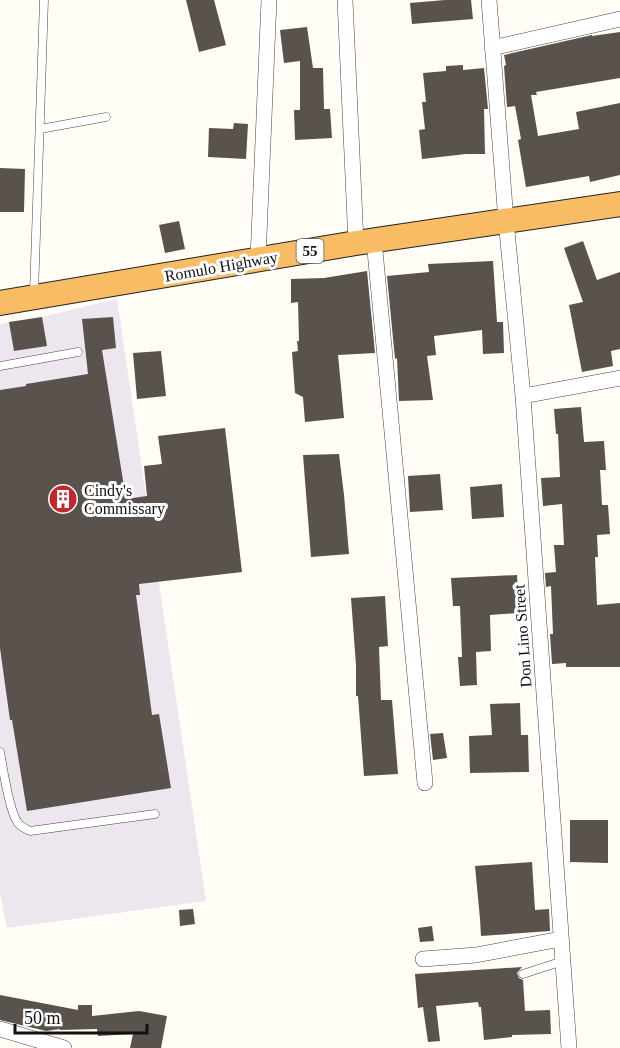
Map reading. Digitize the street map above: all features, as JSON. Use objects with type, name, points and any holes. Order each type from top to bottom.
[{"type":"highway","name":"Romulo Highway","points":[[0,303],[365,241],[620,204]]},
{"type":"street","points":[[258,259],[269,0]]},
{"type":"street","points":[[345,0],[365,241],[425,783]]},
{"type":"street","name":"Don Lino Street","points":[[489,0],[506,221],[523,396],[569,1048]]},
{"type":"street","points":[[492,48],[620,19]]},
{"type":"street","points":[[523,396],[620,378]]},
{"type":"street","points":[[423,959],[476,955],[561,939]]},
{"type":"street","points":[[0,1029],[64,1048]]},
{"type":"lane","points":[[33,297],[44,0]]},
{"type":"lane","points":[[40,129],[106,117]]},
{"type":"lane","points":[[0,366],[78,352]]},
{"type":"lane","points":[[0,752],[13,813],[18,823],[30,831],[155,814]]},
{"type":"lane","points":[[523,974],[563,961]]},
{"type":"shaded area","points":[[117,299],[206,901],[7,928],[0,892],[0,324],[42,317]]},
{"type":"building","points":[[186,0],[214,0],[226,45],[199,52]]},
{"type":"building","points":[[471,0],[473,19],[412,24],[410,3]]},
{"type":"building","points":[[307,27],[313,68],[323,68],[324,109],[330,109],[332,138],[295,140],[294,110],[300,110],[300,61],[284,63],[280,30]]},
{"type":"building","points":[[620,32],[620,78],[536,92],[537,95],[531,95],[538,136],[579,129],[576,112],[620,103],[620,175],[590,182],[589,176],[526,187],[515,106],[507,107],[504,55],[592,35]]},
{"type":"building","points":[[463,65],[463,70],[484,68],[488,109],[484,109],[485,154],[422,159],[419,130],[425,129],[422,102],[426,102],[423,73],[446,71],[446,66]]},
{"type":"building","points":[[234,123],[248,124],[246,159],[208,157],[209,128],[233,129]]},
{"type":"building","points":[[0,168],[25,169],[24,212],[0,212]]},
{"type":"building","points":[[179,221],[185,249],[165,253],[159,225]]},
{"type":"building","points":[[583,241],[597,280],[620,272],[620,349],[611,351],[613,366],[582,372],[569,305],[583,302],[564,248]]},
{"type":"building","points":[[493,261],[497,322],[503,322],[504,353],[483,354],[482,330],[434,336],[436,355],[427,356],[433,400],[399,401],[397,358],[395,359],[387,276],[429,272],[428,264]]},
{"type":"building","points":[[367,271],[375,353],[338,355],[344,418],[305,422],[303,397],[295,393],[292,352],[298,351],[298,302],[291,303],[291,279],[324,278]]},
{"type":"building","points":[[42,317],[47,346],[14,351],[9,322]]},
{"type":"building","points":[[113,317],[116,348],[102,350],[126,499],[147,496],[144,466],[162,464],[158,436],[225,428],[242,572],[139,584],[140,595],[136,595],[152,715],[159,714],[171,788],[27,811],[12,720],[10,720],[0,648],[0,390],[88,374],[82,319]]},
{"type":"building","points":[[161,351],[166,396],[137,399],[133,353]]},
{"type":"building","points":[[581,407],[584,442],[604,441],[606,470],[600,470],[602,505],[608,505],[610,534],[597,535],[598,557],[595,557],[597,605],[620,603],[620,667],[566,667],[566,663],[552,664],[551,586],[546,587],[545,573],[556,572],[554,545],[564,545],[562,504],[543,506],[541,478],[560,477],[554,409]]},
{"type":"building","points":[[339,454],[349,554],[311,557],[303,455]]},
{"type":"building","points":[[440,474],[443,510],[410,512],[408,476]]},
{"type":"building","points":[[502,484],[504,517],[472,519],[470,487]]},
{"type":"building","points":[[517,575],[519,613],[490,615],[491,651],[476,652],[477,685],[460,686],[458,657],[462,657],[460,606],[453,606],[451,578]]},
{"type":"building","points":[[385,596],[388,646],[379,647],[381,700],[392,700],[398,774],[364,776],[358,696],[356,696],[351,598]]},
{"type":"building","points":[[520,703],[521,735],[528,735],[529,772],[470,773],[469,736],[492,735],[490,704]]},
{"type":"building","points":[[443,733],[447,758],[433,760],[430,734]]},
{"type":"building","points":[[570,820],[608,820],[608,863],[570,862]]},
{"type":"building","points":[[532,862],[535,910],[549,909],[550,931],[481,936],[475,866]]},
{"type":"building","points":[[193,909],[195,924],[180,926],[179,910]]},
{"type":"building","points":[[432,926],[434,941],[420,942],[418,928]]},
{"type":"building","points":[[522,967],[517,973],[523,980],[525,1011],[550,1010],[551,1034],[512,1035],[512,1037],[484,1040],[481,1007],[478,1002],[436,1006],[440,1041],[428,1042],[423,1007],[418,1008],[415,974]]},
{"type":"building","points":[[0,995],[78,1010],[78,1005],[92,1005],[92,1016],[139,1011],[167,1016],[161,1048],[130,1048],[133,1034],[98,1036],[97,1029],[46,1031],[0,1020]]},
{"type":"place","name":"Cindy's Commissary","points":[[63,499]]}]
